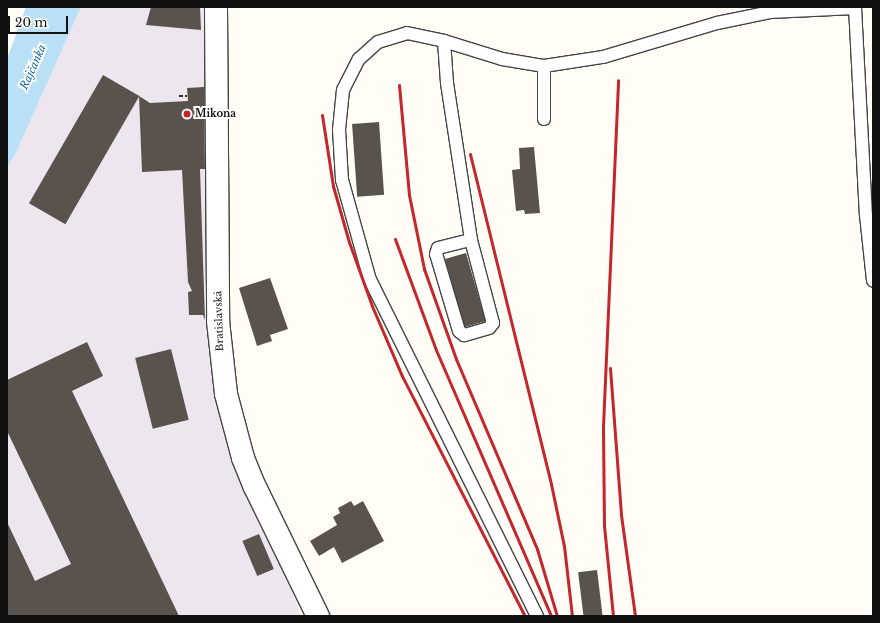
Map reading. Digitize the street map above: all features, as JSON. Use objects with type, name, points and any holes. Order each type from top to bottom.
[{"type":"street","name":"Bratislavská","points":[[216,7],[218,321],[225,387],[234,427],[252,480],[318,616]]},
{"type":"lane","points":[[537,616],[370,280],[342,180],[339,130],[343,90],[359,58],[378,42],[407,33],[444,41],[502,59],[544,66],[603,57],[717,24],[770,12],[856,7],[866,215],[873,281]]},
{"type":"lane","points":[[444,41],[447,83],[471,240],[493,323],[490,328],[464,335],[459,331],[436,254],[438,248],[471,240]]},
{"type":"lane","points":[[544,66],[544,119]]},
{"type":"path","points":[[179,96],[187,96]]},
{"type":"shaded area","points":[[81,7],[208,7],[210,361],[222,424],[236,464],[302,616],[7,616],[7,167],[15,155]]},
{"type":"water","name":"Rajčanka","points":[[26,7],[81,7],[15,155],[7,167],[7,59]]},
{"type":"building","points":[[151,7],[200,7],[201,30],[146,25]]},
{"type":"building","points":[[103,75],[139,96],[65,224],[29,203]]},
{"type":"building","points":[[204,87],[205,169],[200,169],[205,320],[203,315],[189,315],[188,292],[192,291],[188,282],[182,170],[142,172],[139,96],[150,103],[188,101],[187,88]]},
{"type":"building","points":[[379,122],[384,195],[357,197],[352,124]]},
{"type":"building","points":[[534,147],[540,213],[525,214],[524,210],[516,211],[512,170],[520,169],[519,148]]},
{"type":"building","points":[[466,253],[486,321],[464,327],[445,259]]},
{"type":"building","points":[[270,278],[288,329],[270,335],[272,341],[257,346],[239,288]]},
{"type":"building","points":[[87,342],[103,376],[72,391],[179,616],[7,616],[7,522],[35,581],[71,564],[7,431],[7,380]]},
{"type":"building","points":[[171,349],[189,420],[153,429],[135,358]]},
{"type":"building","points":[[351,501],[354,506],[363,501],[384,541],[342,563],[334,547],[319,556],[310,541],[337,525],[333,517],[340,513],[338,508]]},
{"type":"building","points":[[259,534],[274,569],[257,576],[242,541]]},
{"type":"building","points":[[597,570],[603,616],[584,616],[578,572]]},
{"type":"railway","points":[[613,616],[604,526],[603,426],[618,80]]},
{"type":"railway","points":[[399,85],[409,195],[424,269],[456,359],[537,549],[557,616]]},
{"type":"railway","points":[[322,115],[333,186],[349,242],[372,306],[402,376],[525,616]]},
{"type":"railway","points":[[470,154],[551,484],[564,546],[572,616]]},
{"type":"railway","points":[[395,239],[436,350],[551,616]]},
{"type":"railway","points":[[610,368],[621,515],[635,616]]},
{"type":"place","name":"Mikona","points":[[187,114]]}]
